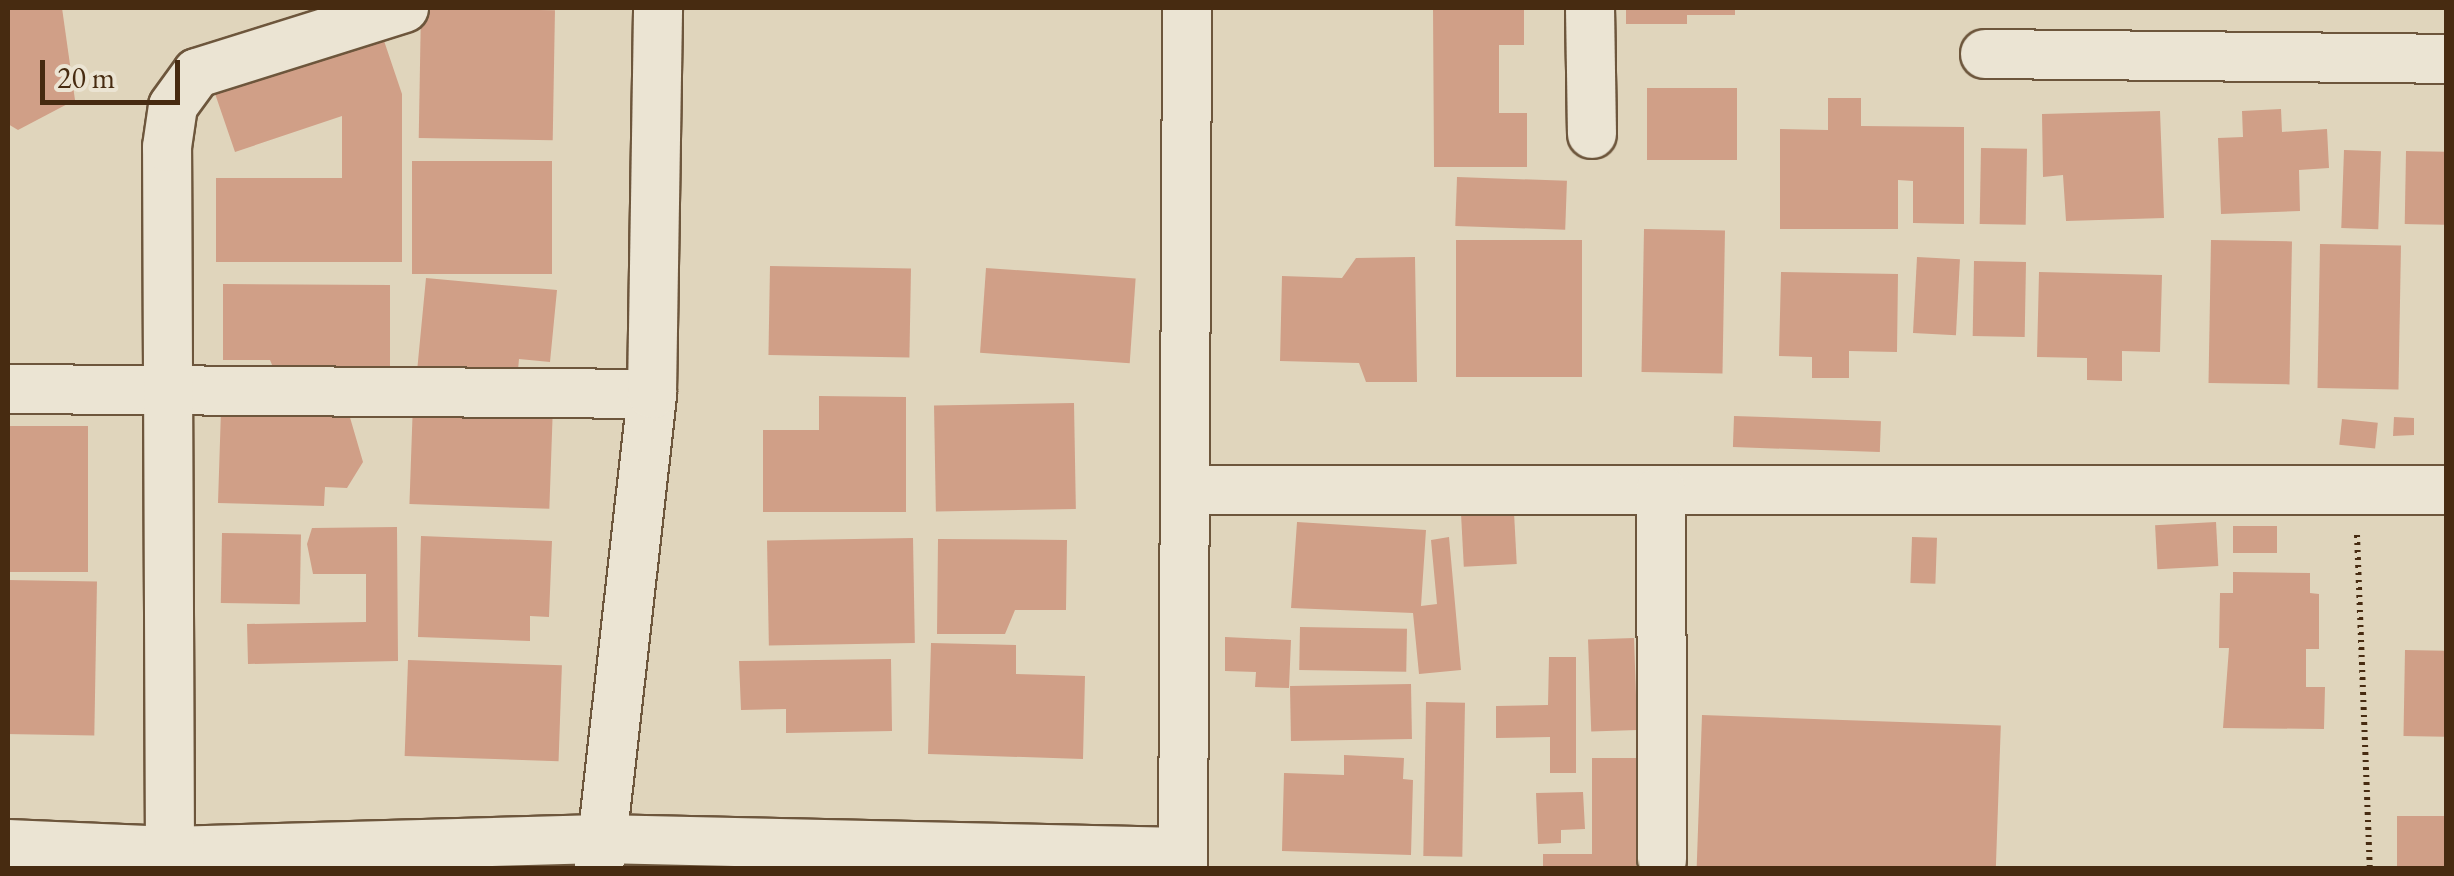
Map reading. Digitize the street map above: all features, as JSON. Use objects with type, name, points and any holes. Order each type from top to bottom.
[{"type":"street","points":[[170,851],[167,147],[173,106],[197,73],[404,8]]},
{"type":"street","points":[[600,854],[652,394],[658,8]]},
{"type":"street","points":[[8,844],[170,851],[1183,860],[1189,490],[1187,8]]},
{"type":"street","points":[[1590,8],[1592,134]]},
{"type":"street","points":[[1985,54],[2446,59]]},
{"type":"street","points":[[8,389],[652,394]]},
{"type":"street","points":[[1189,490],[2446,490]]},
{"type":"street","points":[[1660,490],[1662,859]]},
{"type":"path","points":[[2356,490],[2370,868]]},
{"type":"building","points":[[8,8],[62,8],[75,100],[18,130],[8,124]]},
{"type":"building","points":[[421,8],[555,10],[553,140],[419,138]]},
{"type":"building","points":[[1433,8],[1524,8],[1524,45],[1499,45],[1499,113],[1527,113],[1527,167],[1434,167]]},
{"type":"building","points":[[1626,8],[1735,8],[1735,15],[1687,15],[1687,24],[1626,24]]},
{"type":"building","points":[[378,23],[402,94],[402,262],[216,262],[216,178],[342,178],[342,116],[235,152],[210,79]]},
{"type":"building","points":[[1647,88],[1737,88],[1737,160],[1647,160]]},
{"type":"building","points":[[1828,98],[1861,98],[1861,126],[1964,127],[1964,224],[1913,223],[1913,181],[1898,180],[1898,229],[1780,229],[1780,129],[1828,130]]},
{"type":"building","points":[[2281,109],[2282,132],[2327,129],[2329,168],[2299,170],[2300,211],[2221,214],[2218,138],[2243,137],[2242,111]]},
{"type":"building","points":[[2160,111],[2164,218],[2066,221],[2063,175],[2043,177],[2042,114]]},
{"type":"building","points":[[1981,148],[2027,149],[2026,225],[1980,224]]},
{"type":"building","points":[[2344,150],[2381,151],[2378,229],[2341,228]]},
{"type":"building","points":[[2406,151],[2446,152],[2445,225],[2405,224]]},
{"type":"building","points":[[412,161],[552,161],[552,274],[412,274]]},
{"type":"building","points":[[1457,177],[1567,181],[1565,230],[1455,226]]},
{"type":"building","points":[[1644,229],[1725,230],[1722,373],[1642,372]]},
{"type":"building","points":[[1456,240],[1582,240],[1582,377],[1456,377]]},
{"type":"building","points":[[2211,240],[2292,241],[2289,384],[2209,383]]},
{"type":"building","points":[[2320,244],[2401,245],[2398,389],[2317,388]]},
{"type":"building","points":[[1415,257],[1417,382],[1366,382],[1359,363],[1280,361],[1282,276],[1342,278],[1356,258]]},
{"type":"building","points":[[1917,257],[1960,259],[1956,335],[1913,333]]},
{"type":"building","points":[[1974,261],[2026,262],[2025,337],[1973,336]]},
{"type":"building","points":[[770,266],[911,268],[909,357],[768,355]]},
{"type":"building","points":[[986,268],[1136,278],[1130,363],[980,353]]},
{"type":"building","points":[[1781,272],[1898,274],[1897,352],[1849,351],[1849,378],[1812,378],[1812,357],[1779,356]]},
{"type":"building","points":[[2039,272],[2162,275],[2160,352],[2122,351],[2122,381],[2087,380],[2087,358],[2037,357]]},
{"type":"building","points":[[426,278],[557,290],[550,362],[519,359],[516,392],[416,382]]},
{"type":"building","points":[[223,284],[390,285],[390,380],[278,379],[270,360],[223,360]]},
{"type":"building","points":[[819,396],[906,397],[906,512],[763,512],[763,430],[819,430]]},
{"type":"building","points":[[413,402],[553,407],[549,509],[409,504]]},
{"type":"building","points":[[1074,403],[1076,509],[936,511],[934,405]]},
{"type":"building","points":[[221,410],[349,414],[363,462],[347,488],[325,487],[324,506],[218,503]]},
{"type":"building","points":[[1734,416],[1881,421],[1880,452],[1733,447]]},
{"type":"building","points":[[2394,417],[2414,418],[2414,435],[2393,436]]},
{"type":"building","points":[[2342,419],[2378,423],[2375,449],[2339,445]]},
{"type":"building","points":[[8,426],[88,426],[88,572],[8,572]]},
{"type":"building","points":[[1514,512],[1517,564],[1464,567],[1461,515]]},
{"type":"building","points":[[1297,522],[1426,530],[1421,606],[1437,604],[1431,540],[1449,537],[1461,670],[1419,674],[1413,613],[1291,608]]},
{"type":"building","points":[[2216,522],[2218,566],[2157,569],[2155,525]]},
{"type":"building","points":[[2233,526],[2277,526],[2277,553],[2233,553]]},
{"type":"building","points":[[397,527],[398,661],[248,664],[247,624],[366,622],[366,574],[313,574],[307,544],[312,528]]},
{"type":"building","points":[[222,533],[301,534],[300,604],[221,603]]},
{"type":"building","points":[[421,536],[552,541],[549,617],[530,616],[530,641],[418,637]]},
{"type":"building","points":[[1912,537],[1937,538],[1935,584],[1910,583]]},
{"type":"building","points":[[913,538],[915,643],[769,646],[767,541]]},
{"type":"building","points":[[938,539],[1067,540],[1066,610],[1015,610],[1005,634],[937,634]]},
{"type":"building","points":[[2233,572],[2310,573],[2310,593],[2319,594],[2319,649],[2306,649],[2306,687],[2325,687],[2324,729],[2223,728],[2229,648],[2219,648],[2220,593],[2233,593]]},
{"type":"building","points":[[8,580],[97,582],[94,736],[8,734]]},
{"type":"building","points":[[1300,627],[1407,629],[1406,672],[1299,670]]},
{"type":"building","points":[[1225,637],[1291,640],[1289,688],[1255,687],[1256,672],[1225,671]]},
{"type":"building","points":[[1634,638],[1637,730],[1591,732],[1588,640]]},
{"type":"building","points":[[931,643],[1016,645],[1016,674],[1085,676],[1083,759],[928,754]]},
{"type":"building","points":[[2405,650],[2446,651],[2444,737],[2403,736]]},
{"type":"building","points":[[1549,657],[1576,657],[1576,773],[1550,773],[1550,737],[1496,738],[1496,706],[1548,705]]},
{"type":"building","points":[[891,659],[892,731],[786,733],[786,709],[741,710],[739,661]]},
{"type":"building","points":[[408,660],[562,665],[559,761],[405,756]]},
{"type":"building","points":[[1411,684],[1412,739],[1291,741],[1290,686]]},
{"type":"building","points":[[1426,702],[1465,703],[1462,857],[1423,856]]},
{"type":"building","points":[[1702,715],[2001,725],[1996,868],[1697,868]]},
{"type":"building","points":[[1344,755],[1404,758],[1403,779],[1413,780],[1411,855],[1282,851],[1284,773],[1344,775]]},
{"type":"building","points":[[1592,758],[1636,758],[1636,868],[1543,868],[1543,854],[1592,854]]},
{"type":"building","points":[[1583,792],[1585,829],[1561,830],[1561,843],[1538,844],[1536,793]]},
{"type":"building","points":[[2397,816],[2446,816],[2446,868],[2397,868]]}]
